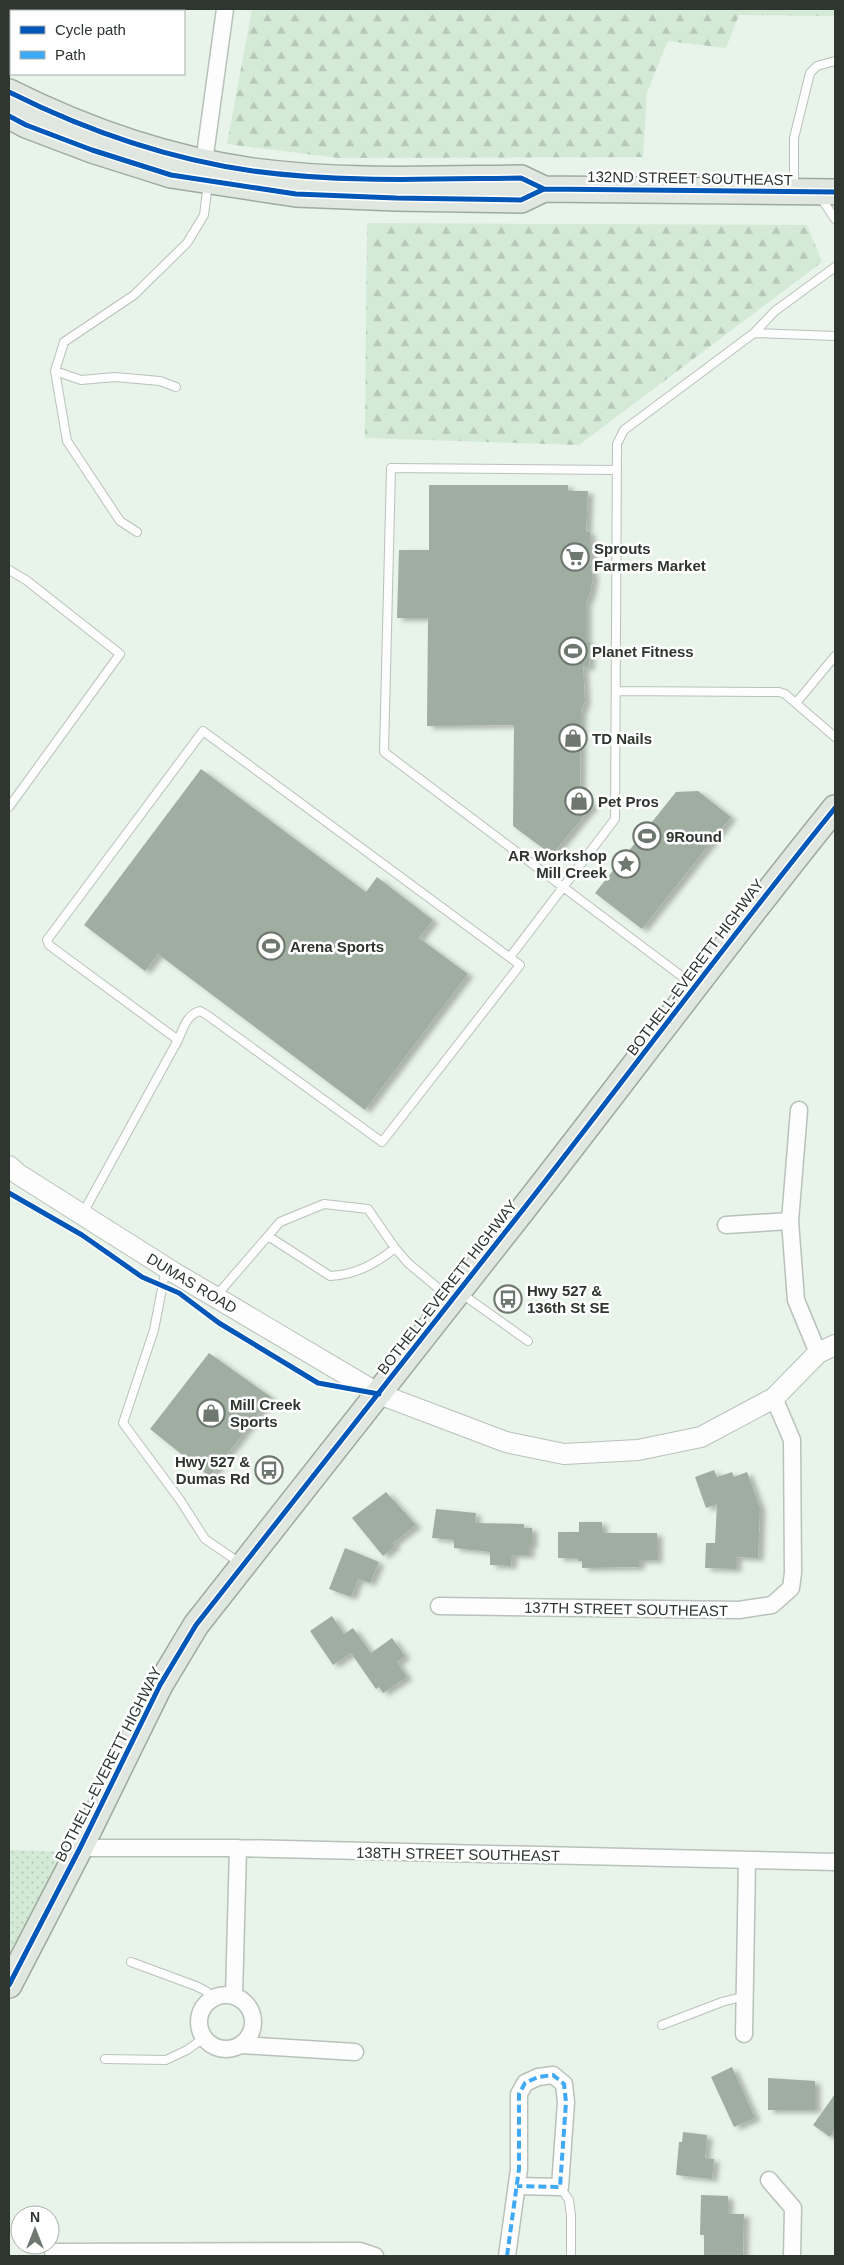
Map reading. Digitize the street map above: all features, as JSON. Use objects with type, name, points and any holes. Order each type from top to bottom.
[{"type":"main road","name":"132ND STREET SOUTHEAST","points":[[9,92],[92,129],[202,171],[296,194],[522,200],[544,188],[815,192]]},
{"type":"main road","name":"132ND STREET SOUTHEAST","points":[[9,116],[26,125],[92,150],[171,175],[202,171]]},
{"type":"main road","name":"BOTHELL-EVERETT HIGHWAY","points":[[9,1984],[80,1848],[160,1685],[196,1625],[379,1394],[696,987],[748,916],[835,808]]},
{"type":"street","points":[[202,171],[225,9]]},
{"type":"street","points":[[799,1110],[790,1221],[796,1300],[826,1349]]},
{"type":"street","name":"DUMAS ROAD","points":[[9,1166],[18,1174],[166,1267],[379,1394],[506,1442],[564,1454],[638,1450],[701,1436],[774,1398],[826,1349]]},
{"type":"street","points":[[726,1225],[790,1221]]},
{"type":"street","name":"137TH STREET SOUTHEAST","points":[[439,1606],[739,1610],[772,1605],[792,1588],[794,1573],[792,1440],[774,1398]]},
{"type":"street","name":"138TH STREET SOUTHEAST","points":[[80,1848],[238,1848],[835,1862]]},
{"type":"street","points":[[234,1996],[238,1848]]},
{"type":"street","points":[[744,2034],[747,1861]]},
{"type":"street","points":[[242,2045],[253,2031],[252,2014],[242,2000],[234,1996],[225,1995],[212,1999],[202,2009],[199,2027],[204,2038],[216,2048],[225,2050],[242,2045],[355,2052]]},
{"type":"street","points":[[507,2256],[519,2169],[519,2094],[525,2083],[538,2077],[553,2075],[564,2084],[566,2102],[560,2187],[517,2186]]},
{"type":"street","points":[[770,2180],[793,2208],[792,2256]]},
{"type":"street","points":[[60,2252],[360,2251],[374,2256]]},
{"type":"lane","points":[[835,60],[817,66],[810,73],[794,138],[815,192],[835,219]]},
{"type":"lane","points":[[137,532],[120,521],[67,441],[54,372],[64,342],[134,295],[187,243],[204,215],[207,191],[202,171]]},
{"type":"lane","points":[[510,957],[615,819],[617,444],[624,430],[754,333],[775,311],[835,267]]},
{"type":"lane","points":[[754,333],[835,336]]},
{"type":"lane","points":[[54,372],[81,380],[115,377],[160,381],[176,387]]},
{"type":"lane","points":[[617,470],[392,468],[384,752],[696,987]]},
{"type":"lane","points":[[9,570],[26,580],[120,654],[9,807]]},
{"type":"lane","points":[[796,703],[835,656]]},
{"type":"lane","points":[[616,691],[779,692],[796,703],[835,737]]},
{"type":"lane","points":[[82,1214],[178,1040],[188,1019],[194,1012],[200,1011],[382,1142],[520,965],[203,731],[47,940],[49,945],[178,1040]]},
{"type":"lane","points":[[215,1297],[280,1222],[324,1204],[368,1209],[394,1248],[408,1263],[455,1296],[528,1341]]},
{"type":"lane","points":[[268,1236],[330,1276],[360,1270],[382,1259],[394,1248]]},
{"type":"lane","points":[[166,1267],[154,1330],[122,1423],[180,1500],[205,1538],[243,1566]]},
{"type":"lane","points":[[131,1962],[196,1986],[206,1991],[212,1999]]},
{"type":"lane","points":[[662,2025],[722,2002],[745,1996]]},
{"type":"lane","points":[[105,2059],[166,2060],[187,2050],[204,2038]]},
{"type":"lane","points":[[560,2187],[569,2200],[571,2256]]},
{"type":"green space","points":[[252,9],[835,9],[835,16],[739,15],[726,48],[668,41],[647,92],[643,157],[339,158],[227,144]]},
{"type":"green space","points":[[367,223],[807,225],[822,262],[579,445],[365,438]]},
{"type":"green space","points":[[9,1850],[71,1852],[9,1970]]},
{"type":"building","points":[[429,485],[568,485],[568,491],[588,491],[586,532],[590,532],[590,562],[593,578],[586,603],[586,642],[590,642],[589,668],[583,666],[585,701],[581,712],[580,795],[593,805],[552,855],[513,826],[514,725],[427,726],[428,618],[397,618],[399,550],[429,550]]},
{"type":"building","name":"Arena Sports","points":[[201,769],[366,892],[377,877],[433,920],[419,938],[468,974],[365,1110],[158,954],[145,971],[84,925]]},
{"type":"building","points":[[698,791],[731,817],[642,929],[595,893],[676,792]]},
{"type":"building","name":"Mill Creek Sports","points":[[209,1353],[271,1397],[210,1477],[150,1429]]},
{"type":"building","points":[[714,1470],[717,1477],[732,1472],[734,1477],[747,1472],[760,1508],[758,1558],[736,1557],[736,1569],[705,1568],[706,1543],[715,1543],[717,1504],[706,1508],[695,1477]]},
{"type":"building","points":[[386,1492],[416,1525],[393,1543],[395,1546],[383,1556],[352,1518]]},
{"type":"building","points":[[436,1509],[476,1513],[475,1523],[524,1524],[524,1528],[532,1528],[532,1545],[529,1545],[529,1555],[512,1555],[511,1566],[490,1565],[490,1552],[454,1548],[454,1540],[432,1538]]},
{"type":"building","points":[[579,1522],[602,1522],[602,1533],[657,1533],[657,1560],[639,1560],[639,1567],[582,1568],[582,1561],[578,1561],[578,1558],[558,1558],[558,1532],[579,1532]]},
{"type":"building","points":[[345,1548],[379,1562],[370,1583],[358,1579],[351,1597],[329,1589]]},
{"type":"building","points":[[332,1616],[344,1634],[353,1628],[371,1653],[392,1638],[405,1656],[397,1662],[407,1677],[383,1693],[379,1687],[376,1689],[351,1653],[333,1665],[310,1631]]},
{"type":"building","points":[[732,2067],[755,2118],[734,2127],[711,2077]]},
{"type":"building","points":[[768,2078],[815,2081],[815,2110],[768,2110]]},
{"type":"building","points":[[835,2094],[835,2130],[830,2137],[813,2125]]},
{"type":"building","points":[[683,2132],[707,2135],[705,2158],[714,2159],[712,2179],[676,2175],[679,2142],[682,2142]]},
{"type":"building","points":[[701,2195],[728,2196],[728,2214],[744,2214],[743,2256],[704,2256],[704,2235],[700,2235]]},
{"type":"marked path","points":[[507,2256],[519,2169],[519,2094],[525,2083],[538,2077],[553,2075],[564,2084],[566,2102],[560,2187],[517,2186]]},
{"type":"cycle path","points":[[9,92],[97,131],[158,151],[221,166],[286,175],[353,179],[521,178],[544,189],[835,192]]},
{"type":"cycle path","points":[[9,116],[26,125],[92,150],[171,175],[296,194],[521,200],[544,189]]},
{"type":"cycle path","points":[[9,1985],[80,1848],[160,1685],[196,1625],[564,1157],[756,907],[835,808]]},
{"type":"cycle path","points":[[9,1193],[82,1235],[142,1277],[179,1293],[219,1323],[318,1383],[379,1394]]},
{"type":"place","name":"Sprouts Farmers Market","points":[[575,557]]},
{"type":"place","name":"Planet Fitness","points":[[573,651]]},
{"type":"place","name":"TD Nails","points":[[573,738]]},
{"type":"place","name":"Pet Pros","points":[[579,801]]},
{"type":"place","name":"9Round","points":[[647,836]]},
{"type":"place","name":"AR Workshop Mill Creek","points":[[626,864]]},
{"type":"place","name":"Arena Sports","points":[[271,946]]},
{"type":"place","name":"Hwy 527 & 136th St SE","points":[[508,1299]]},
{"type":"place","name":"Mill Creek Sports","points":[[211,1413]]},
{"type":"place","name":"Hwy 527 & Dumas Rd","points":[[269,1470]]}]
